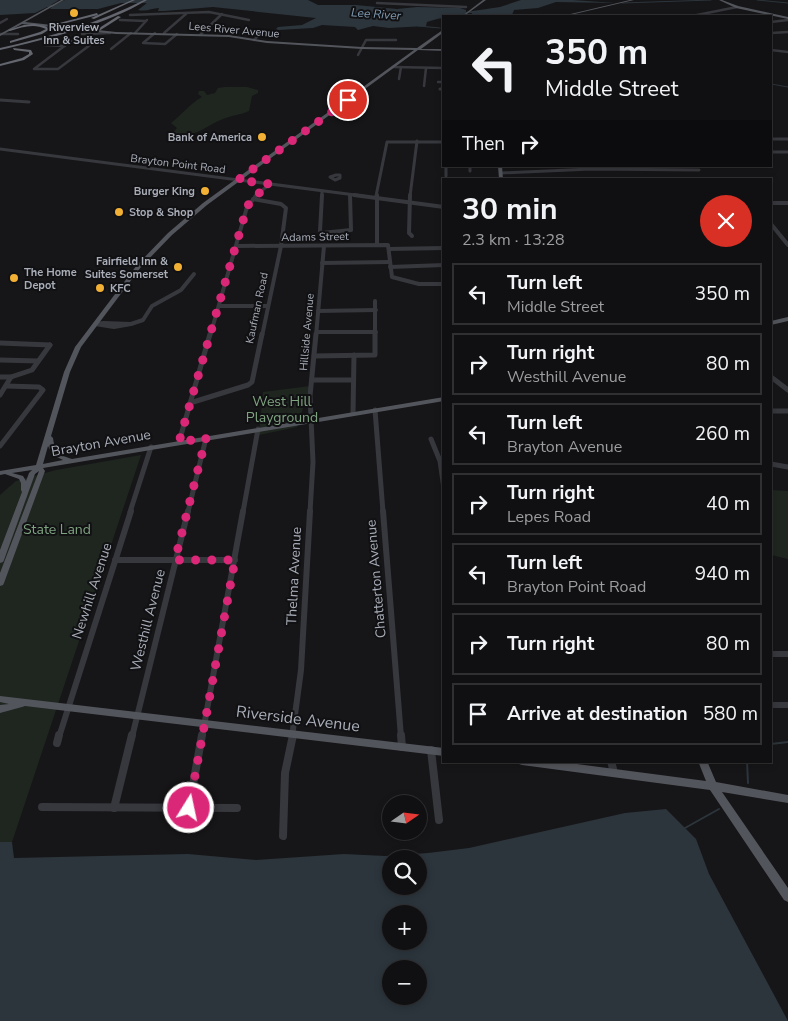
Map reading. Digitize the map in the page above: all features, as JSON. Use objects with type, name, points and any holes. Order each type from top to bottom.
[{"type":"highway","points":[[0,44],[72,26],[133,0]]},
{"type":"highway","points":[[0,49],[77,29],[108,18],[146,0]]},
{"type":"highway","points":[[98,30],[140,3]]},
{"type":"highway","points":[[54,25],[126,4]]},
{"type":"highway","points":[[39,23],[65,21]]},
{"type":"highway","points":[[0,44],[41,33],[48,29],[45,26],[32,25],[10,30]]},
{"type":"highway","points":[[108,25],[104,30],[108,32]]},
{"type":"highway","points":[[0,49],[20,49],[32,53],[27,58],[0,65]]},
{"type":"main road","points":[[1,34],[63,0]]},
{"type":"main road","points":[[464,15],[485,0]]},
{"type":"main road","points":[[575,15],[633,0]]},
{"type":"main road","points":[[720,0],[737,8],[769,15]]},
{"type":"main road","points":[[772,16],[788,19]]},
{"type":"main road","name":"Lees River Avenue","points":[[22,22],[108,32],[200,35],[362,48],[442,50]]},
{"type":"main road","points":[[0,560],[32,473],[39,466],[70,363],[95,324],[132,274],[165,239],[194,213],[442,31]]},
{"type":"main road","points":[[772,323],[788,319]]},
{"type":"main road","name":"Brayton Avenue","points":[[0,473],[442,399]]},
{"type":"main road","points":[[49,436],[55,454],[64,459],[78,460]]},
{"type":"main road","points":[[0,583],[42,470],[39,466]]},
{"type":"main road","points":[[0,473],[14,474],[21,478],[24,483],[24,494]]},
{"type":"main road","name":"Riverside Avenue","points":[[0,699],[442,752]]},
{"type":"main road","points":[[0,709],[28,703]]},
{"type":"main road","points":[[537,763],[713,786],[788,800]]},
{"type":"main road","points":[[703,763],[713,786],[788,897]]},
{"type":"street","points":[[390,4],[392,0]]},
{"type":"street","points":[[412,4],[414,0]]},
{"type":"street","points":[[453,6],[457,2]]},
{"type":"street","points":[[377,3],[466,6]]},
{"type":"street","points":[[698,15],[737,8]]},
{"type":"street","points":[[130,15],[209,12],[249,20]]},
{"type":"street","points":[[164,33],[187,13]]},
{"type":"street","points":[[200,35],[222,14]]},
{"type":"street","points":[[111,49],[133,33],[152,15]]},
{"type":"street","points":[[0,21],[7,19]]},
{"type":"street","points":[[772,22],[788,19]]},
{"type":"street","points":[[120,20],[146,20]]},
{"type":"street","points":[[254,40],[264,31]]},
{"type":"street","points":[[82,34],[116,32]]},
{"type":"street","points":[[772,33],[788,32]]},
{"type":"street","points":[[81,40],[90,33]]},
{"type":"street","points":[[155,33],[143,44],[165,44],[177,34]]},
{"type":"street","points":[[1,34],[18,34]]},
{"type":"street","points":[[81,40],[94,42],[58,69],[34,69],[72,41],[81,40]]},
{"type":"street","points":[[358,55],[366,40],[396,40]]},
{"type":"street","points":[[45,45],[65,46]]},
{"type":"street","points":[[772,50],[788,52]]},
{"type":"street","points":[[393,67],[442,68]]},
{"type":"street","points":[[399,79],[401,68]]},
{"type":"street","points":[[424,86],[426,68]]},
{"type":"street","points":[[0,100],[29,102]]},
{"type":"street","points":[[0,104],[5,100]]},
{"type":"street","points":[[772,139],[788,139]]},
{"type":"street","points":[[377,244],[376,198],[387,142],[442,142]]},
{"type":"street","points":[[412,236],[409,233],[408,202],[417,142]]},
{"type":"street","name":"Brayton Point Road","points":[[0,149],[442,207]]},
{"type":"street","points":[[772,152],[788,152]]},
{"type":"street","points":[[446,167],[446,176]]},
{"type":"street","points":[[501,176],[618,168],[698,168]]},
{"type":"street","points":[[330,192],[335,180]]},
{"type":"street","points":[[179,442],[247,207],[252,199],[270,184]]},
{"type":"street","points":[[322,191],[320,231],[322,233],[350,231],[350,195]]},
{"type":"street","name":"Kaufman Road","points":[[190,403],[251,384],[280,246],[285,206],[252,199]]},
{"type":"street","points":[[772,202],[788,202]]},
{"type":"street","points":[[772,225],[786,239],[788,245]]},
{"type":"street","name":"Adams Street","points":[[237,246],[388,244],[389,249]]},
{"type":"street","name":"Hillside Avenue","points":[[310,420],[324,246]]},
{"type":"street","points":[[442,248],[389,249],[392,277],[410,282],[442,284]]},
{"type":"street","points":[[322,263],[442,265]]},
{"type":"street","points":[[95,324],[114,327],[143,320],[152,306],[181,290],[194,274]]},
{"type":"street","points":[[314,356],[375,355],[375,301]]},
{"type":"street","points":[[219,306],[267,306]]},
{"type":"street","points":[[318,311],[376,310]]},
{"type":"street","points":[[317,332],[376,332]]},
{"type":"street","points":[[0,343],[50,345],[32,370],[11,377],[0,377]]},
{"type":"street","points":[[353,413],[354,355]]},
{"type":"street","points":[[0,360],[38,361]]},
{"type":"street","points":[[0,394],[11,377]]},
{"type":"street","points":[[772,378],[788,390]]},
{"type":"street","points":[[312,380],[353,380]]},
{"type":"street","points":[[0,446],[42,391],[42,388],[6,386]]},
{"type":"street","name":"Chatterton Avenue","points":[[375,410],[402,747]]},
{"type":"street","points":[[772,410],[788,411]]},
{"type":"street","name":"Thelma Avenue","points":[[283,836],[285,773],[293,733],[301,670],[308,566],[313,462],[310,420]]},
{"type":"street","points":[[189,808],[258,429]]},
{"type":"street","name":"Westhill Avenue","points":[[114,808],[206,438]]},
{"type":"street","points":[[431,439],[442,461]]},
{"type":"street","name":"Newhill Avenue","points":[[57,743],[152,447]]},
{"type":"street","points":[[772,464],[788,468]]},
{"type":"street","points":[[115,560],[235,560]]},
{"type":"street","points":[[772,654],[788,654]]},
{"type":"street","points":[[772,705],[788,705]]},
{"type":"street","points":[[430,750],[439,820]]},
{"type":"street","points":[[612,763],[614,773]]},
{"type":"street","points":[[42,807],[237,808]]},
{"type":"green space","points":[[247,87],[258,90],[258,93],[252,96],[249,111],[223,119],[193,134],[172,134],[177,128],[171,123],[202,97],[198,94],[199,91],[204,91],[207,95],[215,93],[218,88]]},
{"type":"green space","name":"West Hill Playground","points":[[310,386],[297,427],[259,435],[263,392]]},
{"type":"green space","name":"State Land","points":[[141,455],[12,842],[0,842],[0,495],[16,481],[56,470]]},
{"type":"green space","points":[[772,490],[788,491],[788,559],[772,555]]},
{"type":"water","name":"Lee River","points":[[0,0],[59,0],[51,5],[54,5],[65,0],[308,0],[318,5],[356,5],[397,9],[417,7],[460,8],[466,10],[466,12],[500,7],[521,0],[573,0],[615,3],[556,2],[538,8],[514,10],[512,15],[471,15],[472,13],[442,15],[442,18],[427,22],[426,26],[389,28],[373,26],[358,30],[355,27],[322,25],[313,28],[278,30],[276,29],[278,27],[302,25],[316,18],[213,7],[164,11],[158,11],[159,8],[144,11],[138,10],[147,3],[121,3],[98,9],[50,9],[52,7],[47,7],[35,13],[0,15]]},
{"type":"water","points":[[666,809],[696,839],[709,874],[788,1021],[0,1021],[0,842],[12,842],[14,858],[188,854],[256,860],[344,854],[382,856],[382,895],[427,895],[427,853],[469,848],[625,813]]},
{"type":"waterway","points":[[622,3],[711,0]]},
{"type":"waterway","points":[[757,0],[788,3]]},
{"type":"waterway","points":[[418,26],[440,28]]},
{"type":"waterway","points":[[772,84],[788,87]]},
{"type":"waterway","points":[[772,744],[788,742]]},
{"type":"waterway","points":[[747,763],[748,783]]},
{"type":"waterway","points":[[685,828],[719,809]]},
{"type":"place","name":"Riverview Inn & Suites","points":[[74,13]]},
{"type":"place","name":"Bank of America","points":[[262,137]]},
{"type":"place","name":"Burger King","points":[[205,191]]},
{"type":"place","name":"Stop & Shop","points":[[119,212]]},
{"type":"place","name":"Fairfield Inn & Suites Somerset","points":[[178,267]]},
{"type":"place","name":"The Home Depot","points":[[14,278]]},
{"type":"place","name":"KFC","points":[[100,288]]},
{"type":"route","points":[[189,808],[235,560],[175,560],[206,438],[179,442],[247,207],[249,202],[270,184],[238,180],[348,100]]}]
